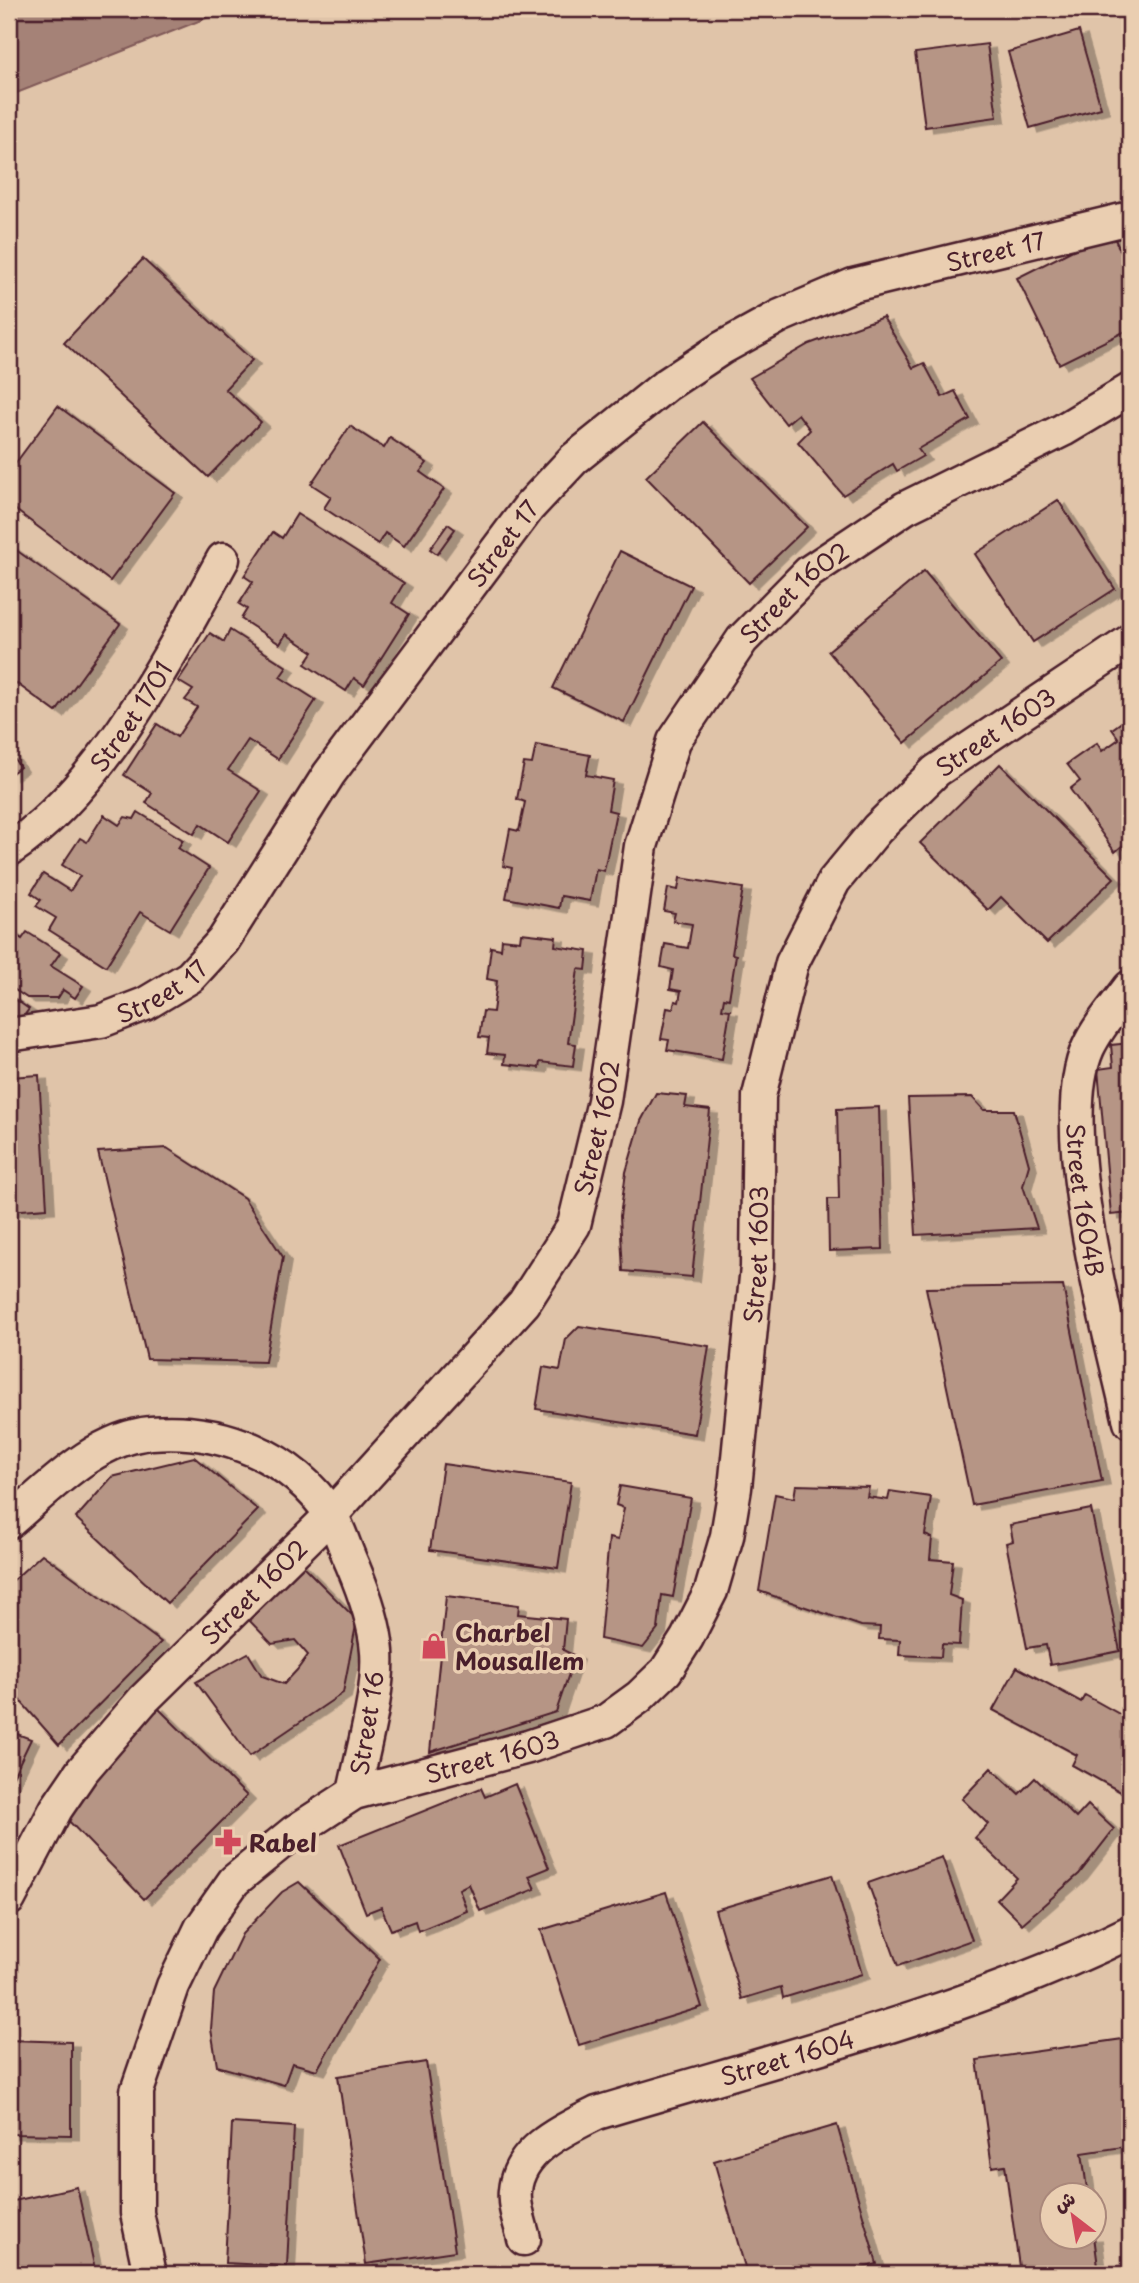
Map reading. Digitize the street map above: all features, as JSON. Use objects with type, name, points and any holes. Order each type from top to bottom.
[{"type":"street","name":"Street 17","points":[[9,1035],[101,1021],[145,1004],[190,977],[223,941],[329,774],[529,507],[574,459],[666,385],[722,348],[780,316],[853,285],[1130,218]]},
{"type":"street","name":"Street 1602","points":[[9,1899],[56,1809],[82,1771],[143,1700],[331,1515],[524,1303],[574,1225],[604,1101],[641,846],[674,741],[742,640],[809,572],[905,508],[1063,430],[1130,390]]},
{"type":"street","name":"Street 1701","points":[[9,850],[62,807],[104,754],[169,655],[223,559]]},
{"type":"street","name":"Street 1603","points":[[354,1793],[528,1747],[606,1721],[639,1697],[666,1671],[687,1639],[711,1591],[727,1536],[735,1488],[757,1267],[759,1096],[792,963],[834,881],[877,829],[936,771],[1130,641]]},
{"type":"street","name":"Street 1604B","points":[[1130,986],[1088,1049],[1079,1080],[1077,1127],[1090,1240],[1130,1422]]},
{"type":"street","name":"Street 16","points":[[9,1522],[78,1464],[107,1447],[150,1433],[207,1436],[238,1442],[268,1455],[300,1481],[331,1515],[360,1585],[377,1651],[371,1711],[354,1793],[294,1832],[234,1881],[201,1928],[173,1986],[137,2091],[137,2213],[150,2274]]},
{"type":"street","name":"Street 1604","points":[[524,2239],[514,2192],[521,2168],[535,2151],[559,2132],[597,2113],[874,2030],[1060,1966],[1130,1932]]},
{"type":"shaded area","points":[[9,9],[229,9],[9,96]]},
{"type":"building","points":[[1079,31],[1101,108],[1030,128],[1008,52]]},
{"type":"building","points":[[987,44],[997,117],[925,127],[915,53]]},
{"type":"building","points":[[1111,231],[1130,271],[1130,329],[1059,364],[1017,278]]},
{"type":"building","points":[[143,259],[252,360],[225,389],[261,422],[208,477],[64,343]]},
{"type":"building","points":[[883,317],[913,368],[924,363],[942,397],[955,391],[970,419],[918,449],[923,456],[897,471],[893,464],[843,495],[798,442],[810,430],[798,414],[786,424],[750,378],[809,344]]},
{"type":"building","points":[[58,406],[175,493],[110,581],[9,505],[9,472]]},
{"type":"building","points":[[703,422],[807,527],[749,583],[646,477]]},
{"type":"building","points":[[350,426],[384,448],[390,438],[427,463],[420,472],[444,489],[404,546],[385,533],[378,544],[324,508],[331,497],[311,484]]},
{"type":"building","points":[[1058,500],[1115,589],[1033,642],[975,554]]},
{"type":"building","points":[[297,514],[404,583],[392,603],[409,614],[364,685],[354,678],[346,691],[305,664],[313,652],[286,634],[280,644],[241,619],[247,609],[239,604],[253,582],[244,576],[273,532],[282,538]]},
{"type":"building","points":[[448,524],[455,529],[437,554],[430,549]]},
{"type":"building","points":[[9,545],[120,624],[56,712],[9,678]]},
{"type":"building","points":[[620,551],[691,586],[624,722],[553,688]]},
{"type":"building","points":[[924,571],[1001,662],[905,743],[828,651]]},
{"type":"building","points":[[230,630],[287,667],[280,677],[316,700],[278,759],[248,740],[228,770],[261,791],[228,842],[200,824],[194,834],[146,803],[152,793],[124,775],[157,724],[177,737],[197,707],[185,700],[193,690],[178,681],[210,633],[224,642]]},
{"type":"building","points":[[1130,716],[1130,857],[1122,846],[1115,852],[1070,789],[1080,781],[1067,764],[1097,743],[1102,751],[1119,739],[1112,729]]},
{"type":"building","points":[[536,745],[590,755],[586,775],[613,780],[608,810],[616,812],[604,871],[596,869],[590,901],[561,896],[559,908],[506,898],[512,868],[503,866],[510,829],[519,831],[525,802],[517,799],[524,763],[532,764]]},
{"type":"building","points":[[9,752],[20,767],[9,775]]},
{"type":"building","points":[[1000,764],[1114,878],[1047,943],[1001,897],[988,910],[920,843]]},
{"type":"building","points":[[138,812],[183,840],[178,848],[209,868],[170,930],[140,912],[106,966],[49,930],[56,918],[36,906],[41,900],[31,893],[43,874],[70,891],[80,876],[62,865],[80,838],[87,842],[104,815],[119,825],[125,817],[134,819]]},
{"type":"building","points":[[680,878],[743,888],[732,954],[736,955],[729,999],[724,998],[722,1009],[730,1010],[722,1059],[667,1050],[669,1040],[661,1039],[667,1008],[673,1009],[675,1001],[679,1002],[681,991],[670,989],[673,970],[661,967],[665,944],[688,948],[692,924],[673,921],[675,913],[664,911],[668,888],[678,890]]},
{"type":"building","points":[[9,930],[22,939],[27,932],[60,953],[51,966],[83,986],[75,998],[63,990],[58,998],[27,998],[9,986]]},
{"type":"building","points":[[521,933],[556,937],[555,946],[588,951],[586,970],[578,969],[568,1043],[576,1044],[573,1066],[540,1062],[539,1068],[504,1064],[505,1055],[487,1053],[489,1038],[479,1037],[483,1011],[493,1012],[497,981],[487,979],[491,947],[501,949],[502,939],[520,941]]},
{"type":"building","points":[[9,995],[29,1009],[18,1024],[9,1018]]},
{"type":"building","points":[[1130,1043],[1130,1213],[1111,1215],[1098,1069],[1113,1067],[1111,1045]]},
{"type":"building","points":[[39,1075],[47,1208],[9,1211],[9,1077]]},
{"type":"building","points":[[656,1093],[687,1096],[685,1107],[710,1110],[692,1277],[623,1271],[620,1216],[626,1172],[641,1121]]},
{"type":"building","points":[[972,1097],[984,1110],[1014,1110],[1029,1165],[1023,1186],[1037,1228],[916,1235],[908,1098]]},
{"type":"building","points":[[879,1107],[883,1249],[829,1251],[828,1199],[839,1199],[837,1109]]},
{"type":"building","points":[[167,1148],[244,1198],[283,1257],[265,1362],[147,1359],[98,1152]]},
{"type":"building","points":[[1063,1286],[1102,1481],[972,1505],[926,1288]]},
{"type":"building","points":[[579,1326],[709,1346],[695,1434],[536,1409],[543,1367],[560,1370],[566,1339]]},
{"type":"building","points":[[194,1457],[258,1510],[167,1603],[76,1518],[112,1477]]},
{"type":"building","points":[[443,1464],[571,1482],[558,1568],[430,1550]]},
{"type":"building","points":[[796,1485],[869,1487],[867,1497],[888,1500],[890,1491],[931,1497],[925,1535],[932,1538],[930,1559],[953,1561],[949,1595],[962,1600],[959,1645],[942,1644],[941,1657],[899,1655],[900,1640],[879,1639],[880,1627],[861,1626],[759,1591],[775,1494],[794,1498]]},
{"type":"building","points":[[620,1486],[691,1498],[673,1597],[662,1595],[658,1629],[643,1648],[600,1639],[609,1538],[618,1540],[624,1508],[616,1505]]},
{"type":"building","points":[[1091,1509],[1120,1651],[1050,1665],[1046,1645],[1027,1648],[1006,1543],[1013,1541],[1010,1525]]},
{"type":"building","points":[[42,1554],[161,1642],[59,1745],[9,1688],[9,1584]]},
{"type":"building","points":[[294,1557],[357,1620],[343,1693],[250,1756],[196,1682],[248,1653],[262,1676],[284,1684],[297,1670],[308,1655],[295,1640],[272,1644],[246,1617]]},
{"type":"building","points":[[446,1596],[519,1605],[518,1614],[566,1619],[563,1650],[575,1656],[556,1712],[430,1752]]},
{"type":"building","points":[[1017,1667],[1081,1702],[1085,1695],[1130,1720],[1130,1797],[1072,1765],[1077,1755],[993,1710]]},
{"type":"building","points":[[156,1706],[247,1796],[144,1899],[62,1814]]},
{"type":"building","points":[[9,1731],[31,1739],[9,1785]]},
{"type":"building","points":[[991,1768],[1019,1794],[1035,1778],[1076,1818],[1088,1805],[1114,1829],[1079,1874],[1022,1924],[997,1899],[1017,1878],[975,1838],[988,1824],[962,1799]]},
{"type":"building","points":[[515,1784],[549,1868],[529,1876],[535,1889],[480,1911],[469,1884],[459,1889],[467,1911],[418,1931],[415,1921],[391,1930],[381,1907],[366,1913],[339,1845],[481,1788],[485,1797]]},
{"type":"building","points":[[942,1857],[972,1940],[898,1966],[868,1883]]},
{"type":"building","points":[[832,1875],[862,1974],[783,1998],[781,1987],[742,1999],[715,1910]]},
{"type":"building","points":[[299,1882],[380,1959],[317,2070],[292,2063],[284,2085],[217,2066],[211,2029],[214,1992],[242,1934],[282,1892]]},
{"type":"building","points":[[666,1892],[702,2007],[579,2045],[541,1930]]},
{"type":"building","points":[[1130,2038],[1130,2146],[1082,2153],[1086,2182],[1038,2182],[1038,2252],[1096,2252],[1099,2274],[1020,2274],[1005,2165],[992,2167],[977,2060]]},
{"type":"building","points":[[9,2040],[71,2042],[71,2135],[9,2134]]},
{"type":"building","points":[[426,2062],[455,2251],[366,2264],[338,2076]]},
{"type":"building","points":[[232,2123],[294,2127],[287,2266],[225,2263]]},
{"type":"building","points":[[837,2125],[877,2264],[842,2274],[747,2274],[714,2161]]},
{"type":"building","points":[[77,2187],[96,2274],[9,2274],[9,2202]]},
{"type":"place","name":"Charbel Mousallem","points":[[434,1646]]},
{"type":"place","name":"Rabel","points":[[228,1842]]}]
